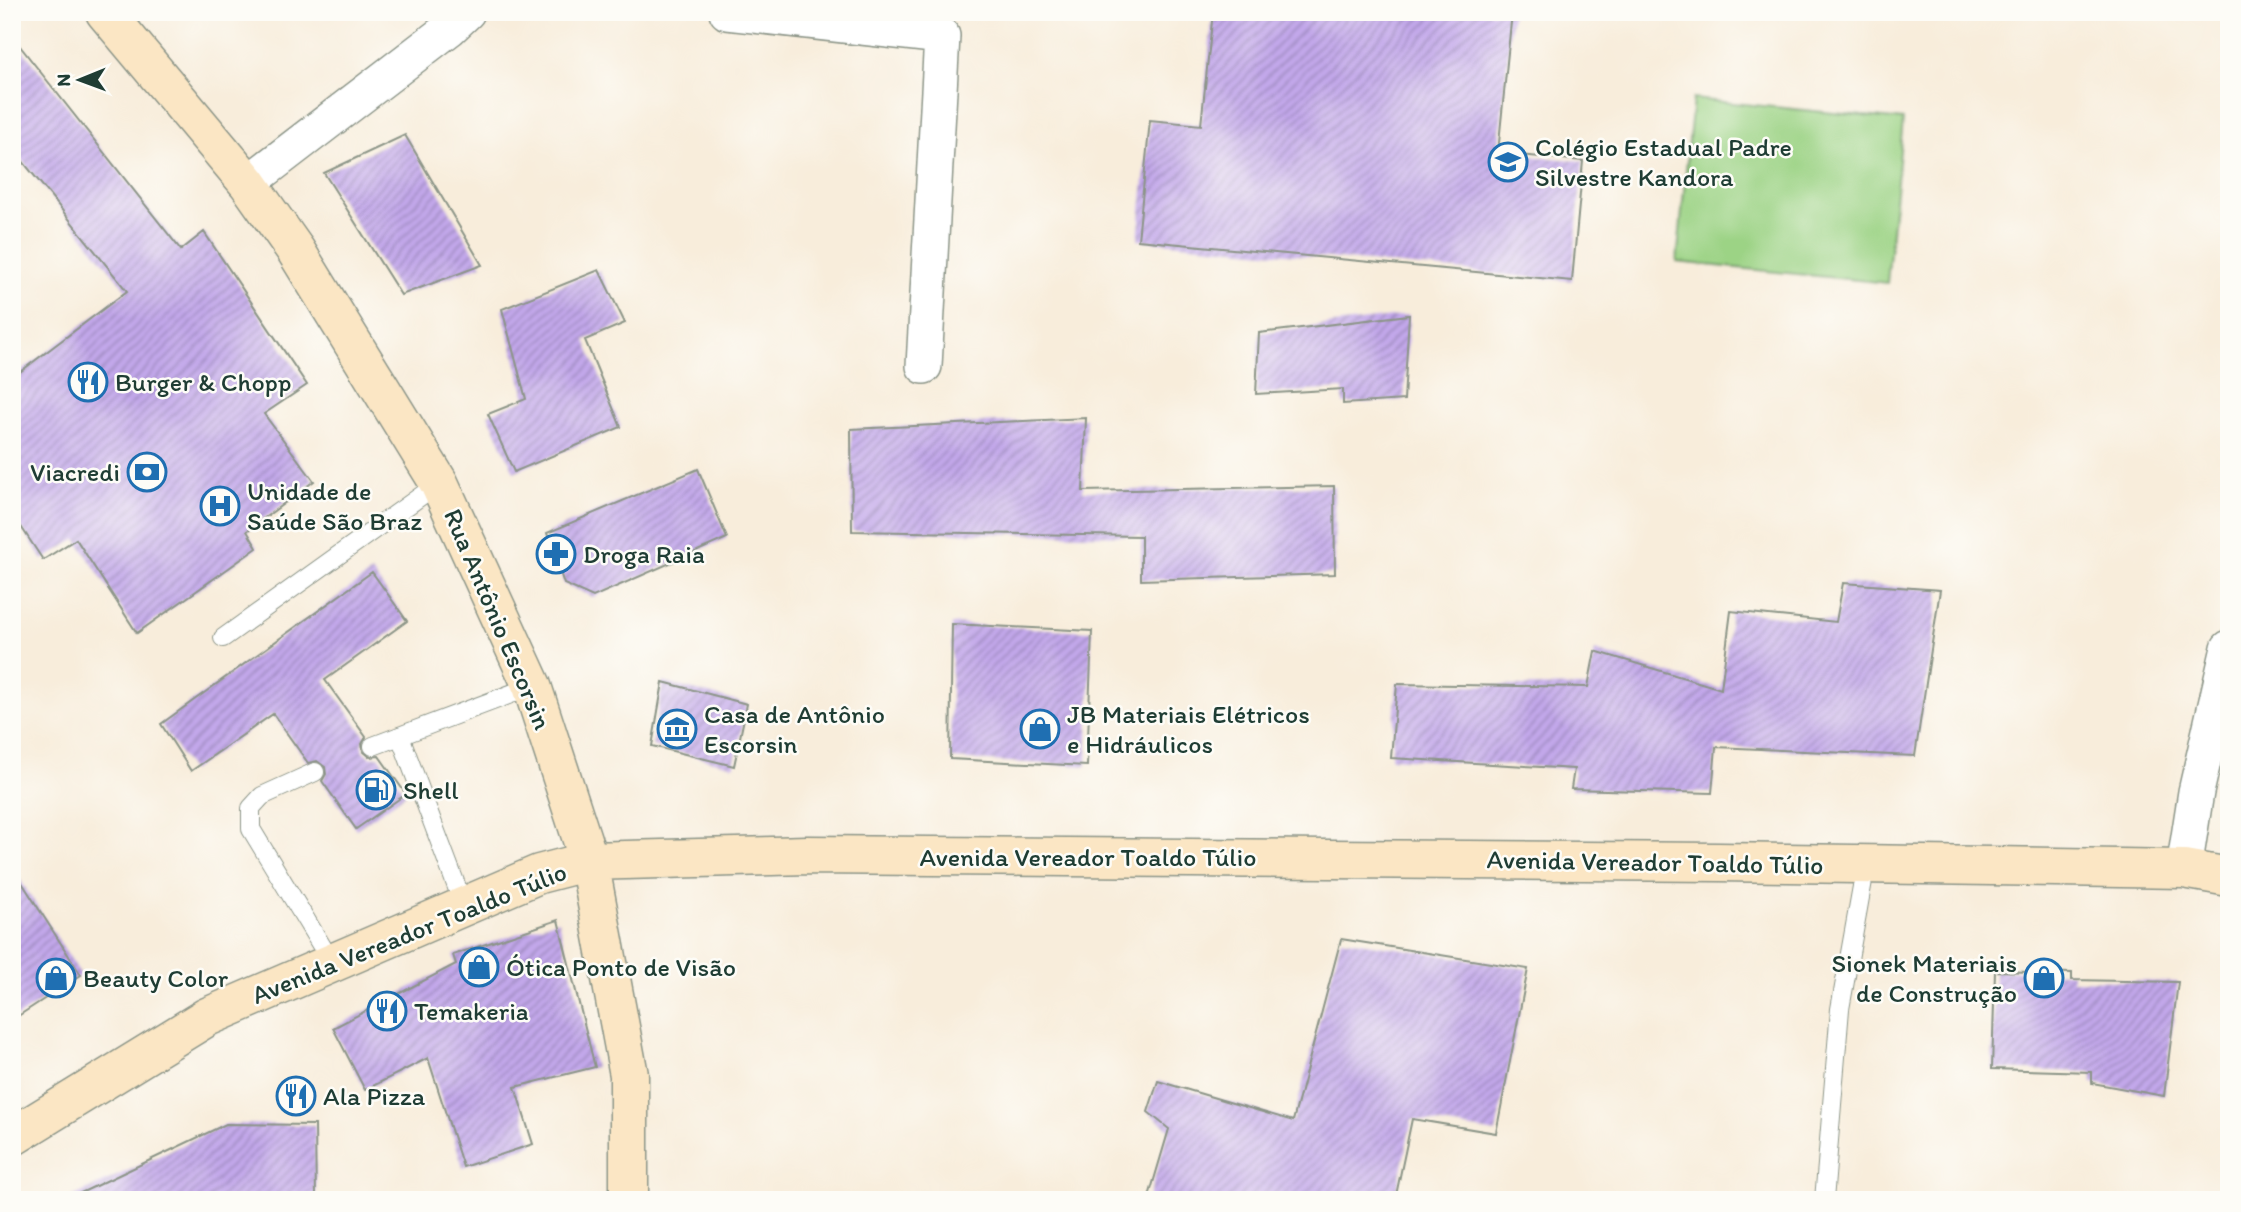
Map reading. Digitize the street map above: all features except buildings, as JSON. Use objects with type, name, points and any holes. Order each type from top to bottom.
[{"type":"main road","name":"Rua Antônio Escorsin","points":[[105,12],[248,183],[296,251],[439,483],[533,686],[589,861],[629,1074],[629,1200]]},
{"type":"main road","name":"Avenida Vereador Toaldo Túlio","points":[[12,1137],[207,1017],[539,874],[589,861],[807,855],[1866,864],[2184,869],[2229,877]]},
{"type":"street","points":[[248,183],[450,28],[467,12]]},
{"type":"street","points":[[727,12],[942,36],[925,366]]},
{"type":"street","points":[[2184,869],[2196,792],[2229,648]]},
{"type":"lane","points":[[223,638],[439,483]]},
{"type":"lane","points":[[373,746],[533,686]]},
{"type":"lane","points":[[400,736],[464,906]]},
{"type":"lane","points":[[315,772],[262,796],[251,808],[251,830],[332,963]]},
{"type":"lane","points":[[1824,1200],[1840,1009],[1866,864]]},
{"type":"green space","points":[[1693,99],[1903,120],[1887,283],[1677,262]]},
{"type":"place","name":"Colégio Estadual Padre Silvestre Kandora","points":[[1508,162]]},
{"type":"place","name":"Burger & Chopp","points":[[88,382]]},
{"type":"place","name":"Viacredi","points":[[147,472]]},
{"type":"place","name":"Unidade de Saúde São Braz","points":[[220,506]]},
{"type":"place","name":"Droga Raia","points":[[556,554]]},
{"type":"place","name":"Casa de Antônio Escorsin","points":[[677,729]]},
{"type":"place","name":"JB Materiais Elétricos e Hidráulicos","points":[[1040,729]]},
{"type":"place","name":"Shell","points":[[376,790]]},
{"type":"place","name":"Ótica Ponto de Visão","points":[[479,967]]},
{"type":"place","name":"Beauty Color","points":[[56,978]]},
{"type":"place","name":"Sionek Materiais de Construção","points":[[2044,978]]},
{"type":"place","name":"Temakeria","points":[[387,1011]]},
{"type":"place","name":"Ala Pizza","points":[[296,1096]]}]
